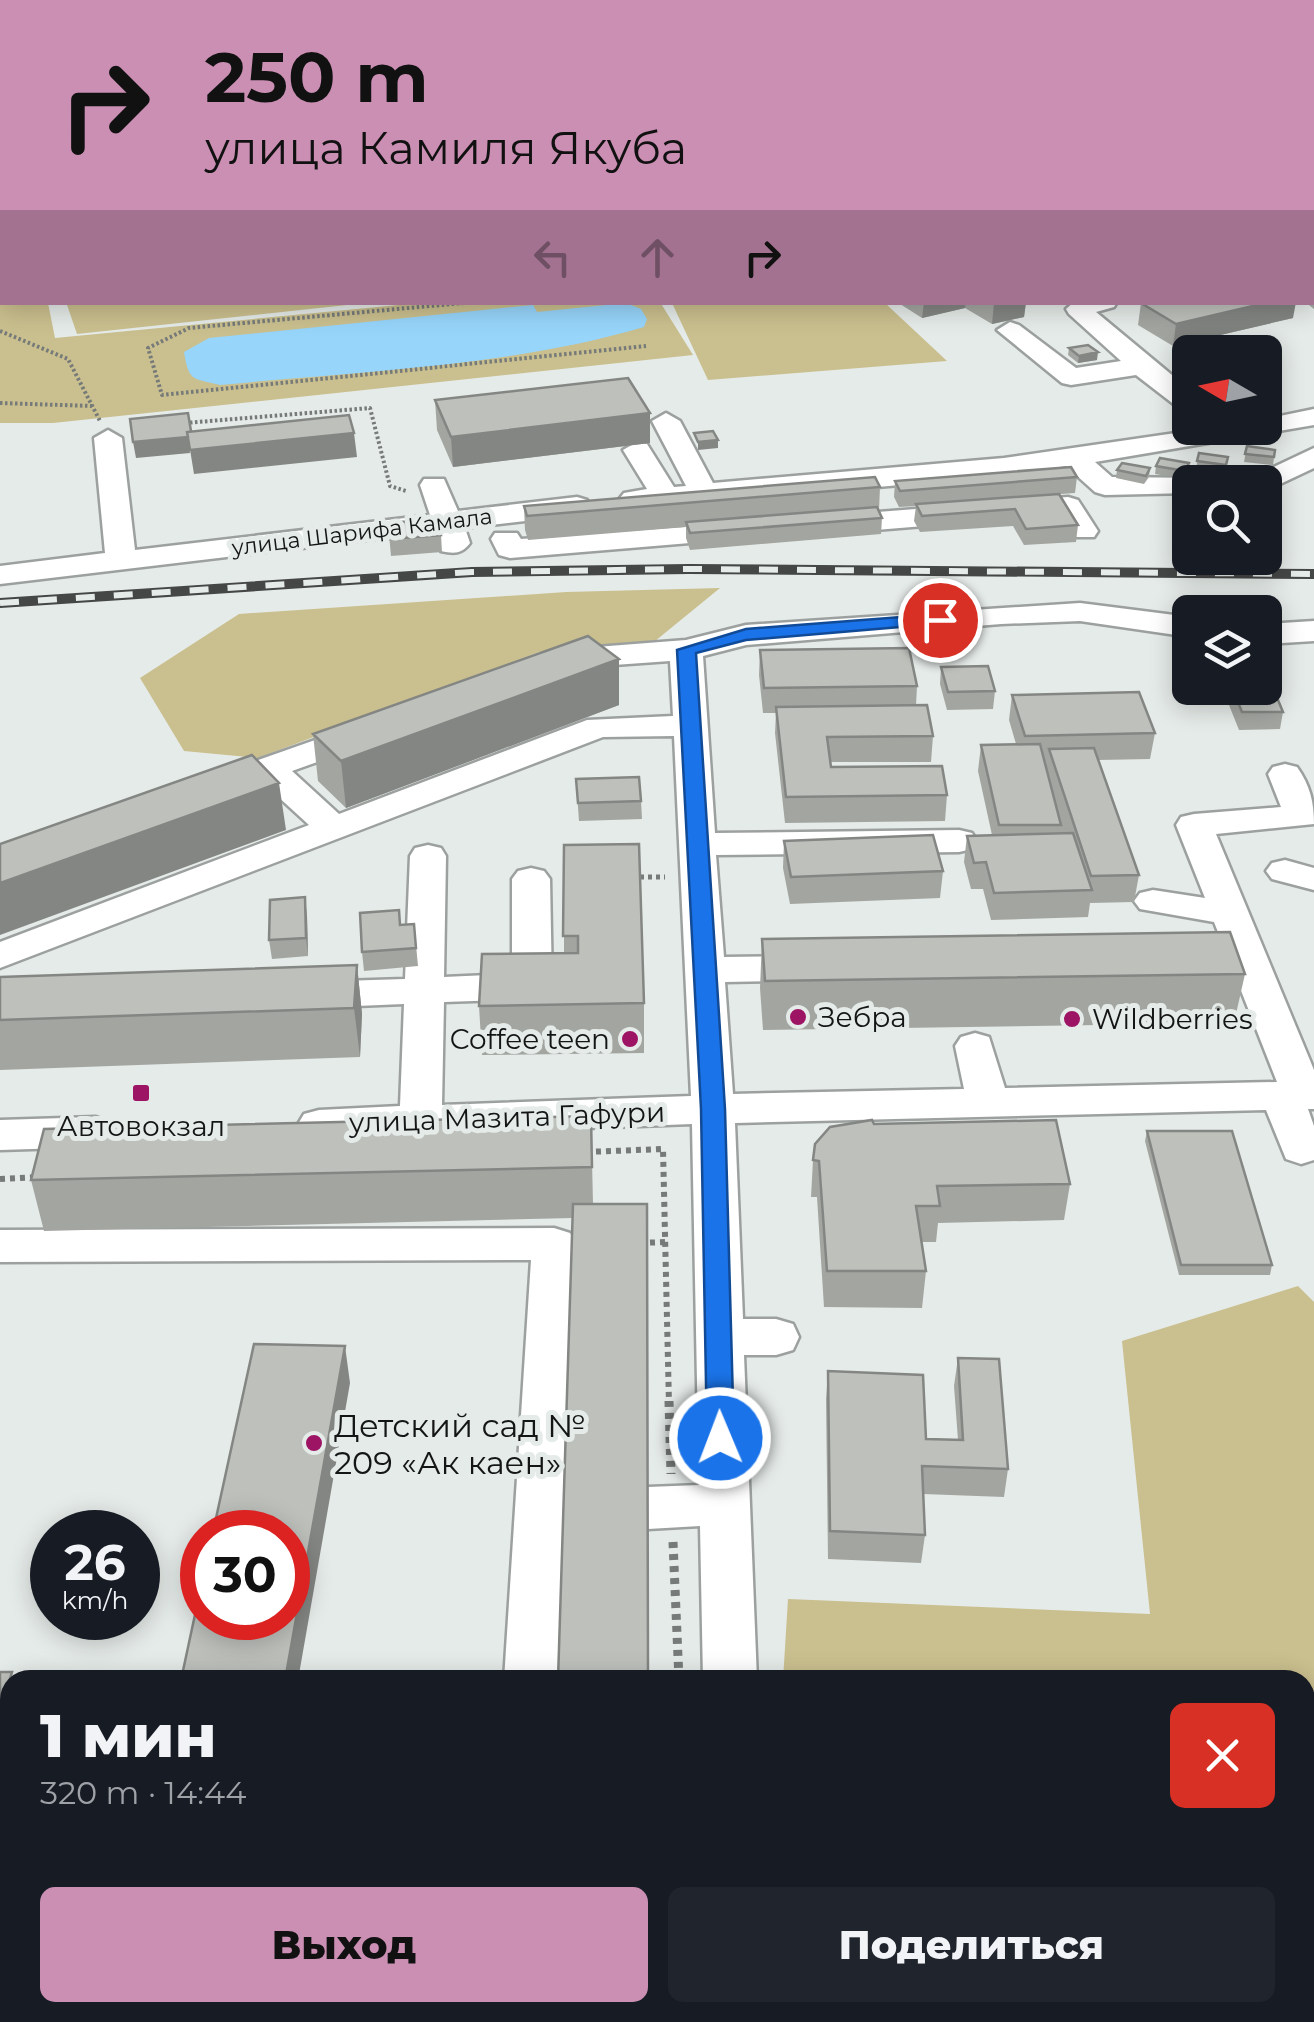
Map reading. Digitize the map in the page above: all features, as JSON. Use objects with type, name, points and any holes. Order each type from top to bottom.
[{"type":"street","points":[[1093,305],[1078,309],[1172,389]]},
{"type":"street","points":[[1010,330],[1071,376],[1141,366]]},
{"type":"street","name":"улица Шарифа Камала","points":[[1282,423],[1314,417]]},
{"type":"street","points":[[666,421],[702,491]]},
{"type":"street","points":[[1282,435],[1314,456],[1282,473]]},
{"type":"street","points":[[108,438],[120,562]]},
{"type":"street","name":"улица Шарифа Камала","points":[[0,575],[120,562],[443,514],[1004,467],[1172,439]]},
{"type":"street","points":[[637,450],[666,496]]},
{"type":"street","points":[[1072,456],[1105,486],[1172,484]]},
{"type":"street","points":[[872,478],[896,519]]},
{"type":"street","points":[[802,527],[1068,506],[1083,531]]},
{"type":"street","points":[[506,539],[510,549],[764,530]]},
{"type":"street","points":[[527,677],[583,658],[686,650],[746,634],[1080,612],[1172,625]]},
{"type":"street","points":[[1282,633],[1314,631]]},
{"type":"street","points":[[686,650],[713,1109],[730,1670]]},
{"type":"street","points":[[178,799],[397,722]]},
{"type":"street","points":[[0,956],[599,727],[692,726]]},
{"type":"street","points":[[268,768],[333,828]]},
{"type":"street","points":[[1285,774],[1302,816],[1194,825],[1230,914],[1229,961],[1300,1096],[1301,1148]]},
{"type":"street","points":[[698,860],[959,840]]},
{"type":"street","points":[[421,1120],[428,856]]},
{"type":"street","points":[[272,997],[532,986],[531,879]]},
{"type":"street","points":[[1152,901],[1230,914]]},
{"type":"street","points":[[705,970],[860,968]]},
{"type":"street","points":[[976,1046],[988,1103]]},
{"type":"street","name":"улица Мазита Гафури","points":[[287,1125],[713,1109],[1300,1096]]},
{"type":"street","points":[[0,1136],[134,1130]]},
{"type":"street","points":[[0,1246],[554,1244],[555,1509],[532,1670]]},
{"type":"street","points":[[718,1337],[776,1337]]},
{"type":"street","points":[[648,1508],[722,1505]]},
{"type":"path","points":[[441,305],[189,328],[148,348],[162,394],[646,346]]},
{"type":"path","points":[[0,331],[68,359],[108,438]]},
{"type":"path","points":[[0,403],[92,406]]},
{"type":"path","points":[[180,423],[370,408],[390,486],[443,514]]},
{"type":"path","points":[[629,878],[698,860]]},
{"type":"path","points":[[628,1243],[665,1242]]},
{"type":"shaded area","points":[[0,305],[48,305],[55,338],[398,305],[662,305],[693,355],[53,423],[0,423]]},
{"type":"shaded area","points":[[67,305],[347,305],[77,334]]},
{"type":"shaded area","points":[[673,305],[887,305],[947,361],[708,380]]},
{"type":"shaded area","points":[[720,588],[649,646],[539,652],[258,758],[184,751],[140,678],[239,614],[566,592]]},
{"type":"shaded area","points":[[1298,1286],[1314,1302],[1314,1670],[784,1670],[788,1599],[1150,1614],[1122,1341]]},
{"type":"water","points":[[533,305],[537,312],[631,305],[641,309],[647,319],[644,327],[540,351],[434,366],[220,385],[193,377],[184,352],[209,338]]},
{"type":"building","points":[[1144,305],[1257,305],[1176,324]]},
{"type":"building","points":[[1088,345],[1098,352],[1079,356],[1069,348]]},
{"type":"building","points":[[628,378],[650,413],[451,437],[435,400]]},
{"type":"building","points":[[188,413],[188,437],[133,442],[130,419]]},
{"type":"building","points":[[349,415],[354,433],[190,450],[187,432]]},
{"type":"building","points":[[713,431],[718,440],[698,442],[694,433]]},
{"type":"building","points":[[1247,446],[1275,450],[1274,457],[1245,454]]},
{"type":"building","points":[[1199,453],[1228,457],[1226,465],[1197,461]]},
{"type":"building","points":[[1160,458],[1189,463],[1172,465],[1172,469],[1156,466]]},
{"type":"building","points":[[1122,463],[1150,468],[1146,476],[1117,470]]},
{"type":"building","points":[[1071,467],[1077,477],[900,491],[895,481]]},
{"type":"building","points":[[875,477],[880,487],[527,516],[524,506]]},
{"type":"building","points":[[1059,494],[1078,525],[1026,529],[1015,509],[922,516],[916,504]]},
{"type":"building","points":[[877,507],[882,518],[690,533],[686,522]]},
{"type":"building","points":[[439,519],[441,535],[390,539],[388,523]]},
{"type":"building","points":[[588,636],[619,659],[341,761],[313,734]]},
{"type":"building","points":[[909,648],[917,686],[764,688],[760,650]]},
{"type":"building","points":[[988,666],[995,691],[948,692],[941,667]]},
{"type":"building","points":[[1139,692],[1155,733],[1025,736],[1012,695]]},
{"type":"building","points":[[927,705],[933,736],[827,737],[831,767],[942,766],[947,795],[786,797],[776,707]]},
{"type":"building","points":[[1239,705],[1280,705],[1283,712],[1242,712]]},
{"type":"building","points":[[1040,744],[1061,825],[999,825],[981,745]]},
{"type":"building","points":[[1094,748],[1139,875],[1091,876],[1049,749]]},
{"type":"building","points":[[252,755],[279,783],[0,883],[0,844]]},
{"type":"building","points":[[639,777],[641,801],[578,803],[576,779]]},
{"type":"building","points":[[1073,833],[1092,890],[994,893],[986,862],[974,863],[967,836]]},
{"type":"building","points":[[933,835],[943,871],[791,877],[784,841]]},
{"type":"building","points":[[639,844],[644,1003],[479,1006],[482,954],[578,953],[578,936],[563,936],[564,845]]},
{"type":"building","points":[[305,897],[306,938],[269,940],[270,900]]},
{"type":"building","points":[[399,910],[400,925],[414,924],[416,948],[362,952],[360,913]]},
{"type":"building","points":[[1230,932],[1245,974],[765,981],[762,939]]},
{"type":"building","points":[[357,965],[354,1008],[0,1020],[0,977]]},
{"type":"building","points":[[591,1116],[592,1167],[31,1180],[44,1129]]},
{"type":"building","points":[[872,1120],[874,1124],[1056,1120],[1070,1184],[937,1186],[940,1206],[916,1206],[926,1271],[827,1271],[819,1161],[813,1160],[815,1144],[830,1127]]},
{"type":"building","points":[[1147,1131],[1232,1131],[1272,1265],[1181,1265]]},
{"type":"building","points":[[573,1204],[647,1204],[648,1670],[558,1670]]},
{"type":"building","points":[[254,1344],[345,1346],[310,1541],[310,1510],[218,1510]]},
{"type":"building","points":[[958,1358],[999,1359],[1008,1469],[922,1466],[925,1535],[830,1531],[828,1371],[923,1375],[926,1439],[963,1440]]},
{"type":"building","points":[[190,1640],[292,1640],[287,1670],[183,1670]]},
{"type":"railway","points":[[0,603],[472,572],[689,569],[1314,574]]},
{"type":"place","name":"Зебра","points":[[798,1017]]},
{"type":"place","name":"Wildberries","points":[[1072,1019]]},
{"type":"place","name":"Coffee teen","points":[[630,1039]]},
{"type":"place","name":"Автовокзал","points":[[141,1093]]},
{"type":"place","name":"Детский сад № 209 «Ак каен»","points":[[314,1443]]},
{"type":"route","points":[[720,1438],[713,1109],[686,650],[746,634],[940,620]]}]
